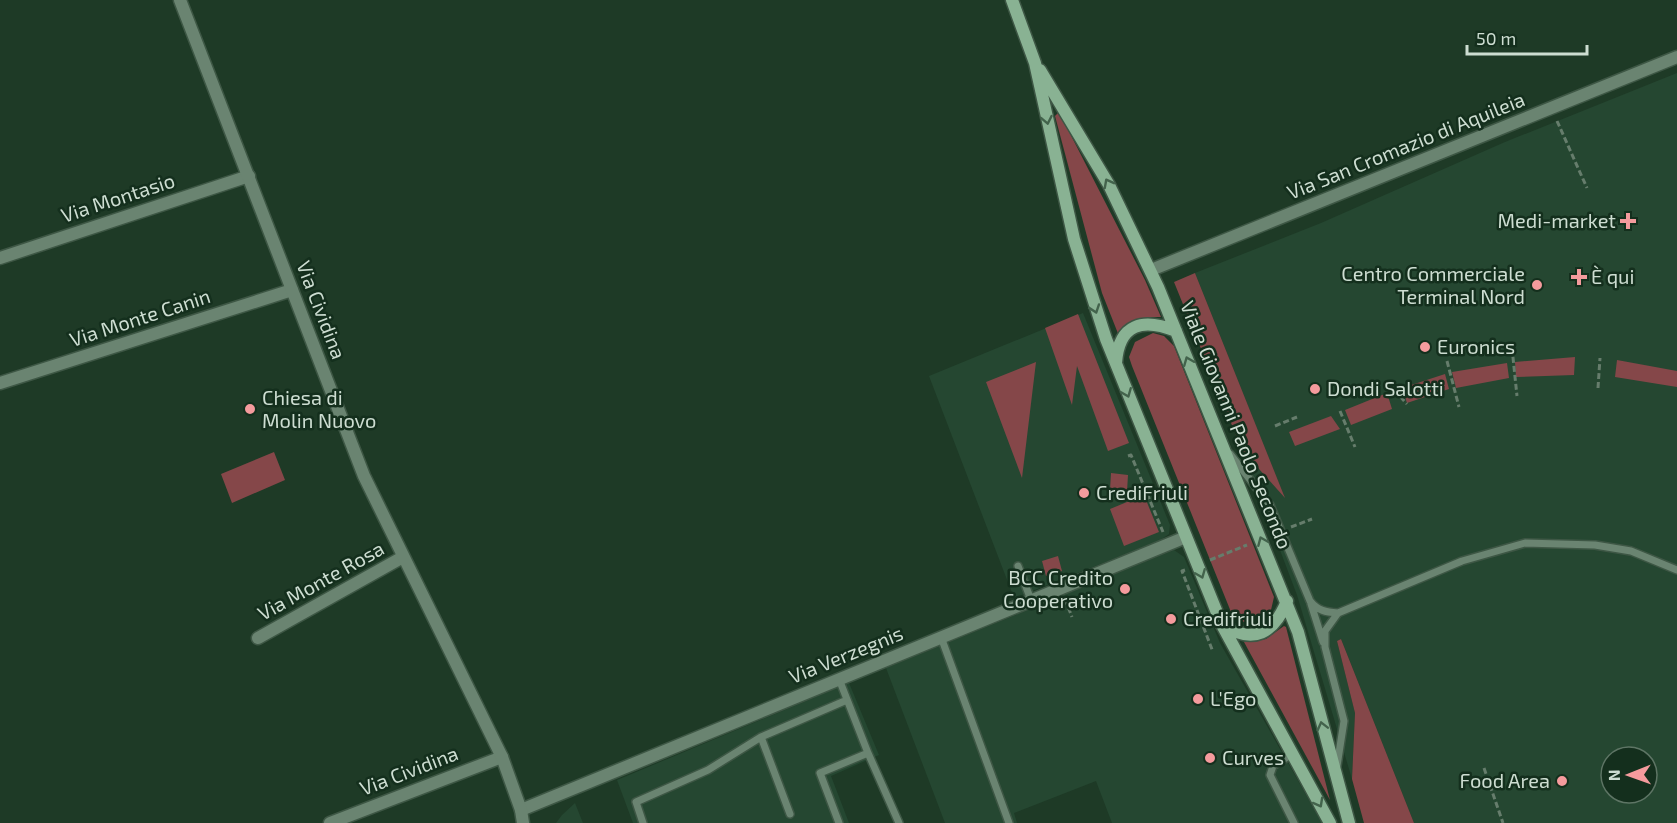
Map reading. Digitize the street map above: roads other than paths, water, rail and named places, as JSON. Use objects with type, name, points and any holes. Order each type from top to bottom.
[{"type":"main road","name":"Viale Giovanni Paolo Secondo","points":[[1012,0],[1035,63],[1074,239],[1095,310],[1115,364],[1222,625],[1330,823]]},
{"type":"main road","name":"Viale Giovanni Paolo Secondo","points":[[1035,63],[1109,185],[1151,270],[1176,330],[1298,632],[1349,823]]},
{"type":"main road","points":[[1115,364],[1122,338],[1132,327],[1146,323],[1176,330]]},
{"type":"main road","points":[[1222,625],[1236,634],[1259,635],[1274,626],[1287,602]]},
{"type":"street","name":"Via Cividina","points":[[180,0],[364,476],[502,757],[521,810],[523,823]]},
{"type":"street","name":"Via San Cromazio di Aquileia","points":[[1151,270],[1677,57]]},
{"type":"street","name":"Via Montasio","points":[[0,258],[249,176]]},
{"type":"street","name":"Via Monte Canin","points":[[0,383],[292,290]]},
{"type":"street","name":"Via Verzegnis","points":[[521,810],[1186,537]]},
{"type":"street","name":"Via Monte Rosa","points":[[258,638],[402,557]]},
{"type":"street","name":"Via Cividina","points":[[330,823],[502,757]]},
{"type":"lane","points":[[1219,440],[1270,505],[1310,601],[1325,647],[1344,721],[1336,778]]},
{"type":"lane","points":[[1310,601],[1316,609],[1338,613],[1462,561],[1525,543],[1576,544],[1631,550],[1677,570]]},
{"type":"lane","points":[[1018,566],[1031,600]]},
{"type":"lane","points":[[1325,647],[1325,631],[1338,613]]},
{"type":"lane","points":[[941,637],[1009,823]]},
{"type":"lane","points":[[838,679],[899,823]]},
{"type":"lane","points":[[644,823],[636,802],[708,770],[761,737],[847,700]]},
{"type":"lane","points":[[761,737],[790,814]]},
{"type":"lane","points":[[839,823],[820,773],[868,753]]},
{"type":"lane","points":[[1292,754],[1273,766],[1270,775],[1294,823]]},
{"type":"place","name":"Medi-market","points":[[1628,221]]},
{"type":"place","name":"È qui","points":[[1579,277]]},
{"type":"place","name":"Centro Commerciale Terminal Nord","points":[[1537,285]]},
{"type":"place","name":"Euronics","points":[[1425,347]]},
{"type":"place","name":"Dondi Salotti","points":[[1315,389]]},
{"type":"place","name":"Chiesa di Molin Nuovo","points":[[250,409]]},
{"type":"place","name":"CrediFriuli","points":[[1084,493]]},
{"type":"place","name":"BCC Credito Cooperativo","points":[[1125,589]]},
{"type":"place","name":"Credifriuli","points":[[1171,619]]},
{"type":"place","name":"L'Ego","points":[[1198,699]]},
{"type":"place","name":"Curves","points":[[1210,758]]},
{"type":"place","name":"Food Area","points":[[1562,781]]}]
